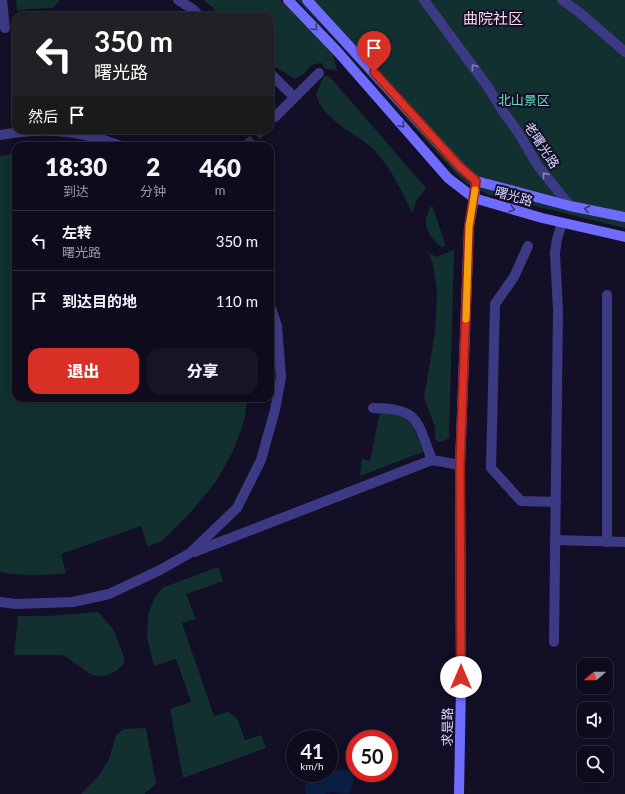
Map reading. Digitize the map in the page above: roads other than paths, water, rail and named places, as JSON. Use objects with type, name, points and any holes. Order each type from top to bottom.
[{"type":"main road","name":"曙光路","points":[[288,0],[337,51],[448,178],[474,198],[562,223],[625,237]]},
{"type":"main road","name":"曙光路","points":[[307,0],[460,167],[476,181],[570,206],[625,217]]},
{"type":"main road","name":"求是路","points":[[459,794],[461,685],[460,465],[469,227],[476,181]]},
{"type":"street","points":[[2,0],[5,28]]},
{"type":"street","points":[[178,0],[196,12]]},
{"type":"street","name":"老曙光路","points":[[424,0],[488,87],[518,132],[538,166],[570,206]]},
{"type":"street","points":[[566,1],[625,52]]},
{"type":"street","points":[[275,117],[319,73]]},
{"type":"street","points":[[274,77],[294,97]]},
{"type":"street","points":[[0,135],[12,134]]},
{"type":"street","points":[[76,134],[110,142]]},
{"type":"street","points":[[554,642],[558,310],[555,253],[557,239],[562,223]]},
{"type":"street","points":[[528,246],[514,277],[495,304],[491,468],[521,501],[556,502]]},
{"type":"street","points":[[607,295],[607,542]]},
{"type":"street","points":[[190,553],[237,508],[261,460],[276,410],[281,377],[277,326],[274,317]]},
{"type":"street","points":[[373,408],[397,409],[412,416],[418,424],[432,460]]},
{"type":"street","points":[[0,602],[16,604],[73,602],[109,594],[160,570],[190,553],[432,460],[460,465]]},
{"type":"street","points":[[555,540],[625,542]]},
{"type":"water","points":[[338,770],[346,770],[346,782],[353,782],[349,794],[333,792],[323,794],[306,794],[305,785],[308,782],[338,782]]},
{"type":"tunnel","points":[[250,142],[258,134]]},
{"type":"district","name":"曲院社区","points":[[493,19]]},
{"type":"park label","name":"北山景区","points":[[524,100]]}]
